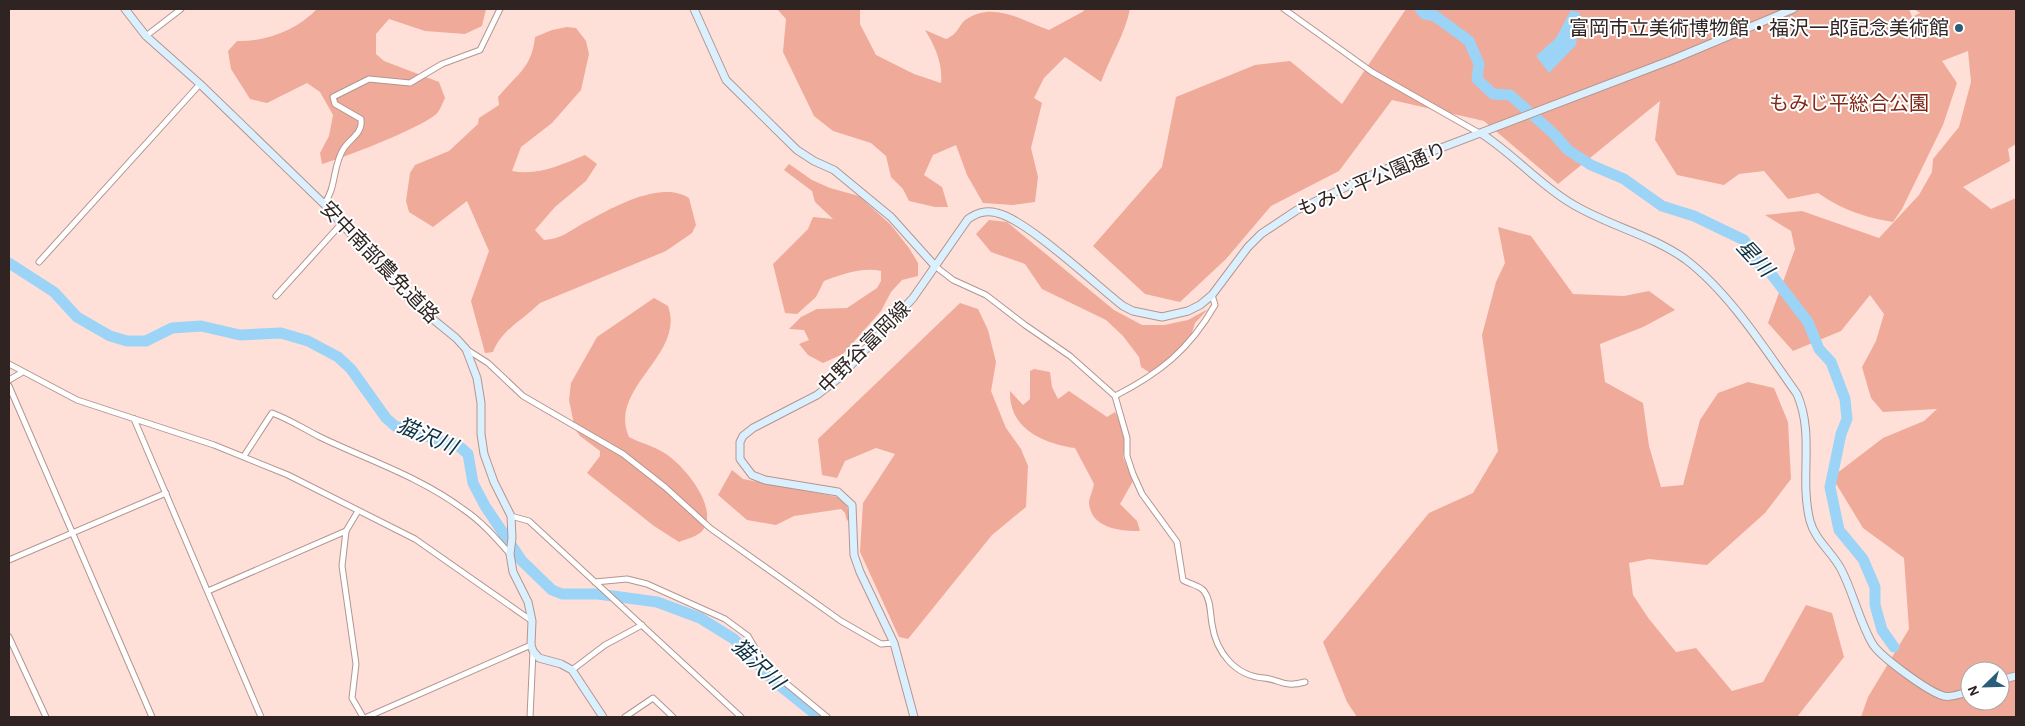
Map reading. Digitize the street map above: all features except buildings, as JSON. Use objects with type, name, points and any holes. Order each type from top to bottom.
[{"type":"street","name":"安中南部農免道路","points":[[125,9],[146,36],[200,84],[324,204],[413,303],[456,338],[466,349],[476,378],[481,403],[481,434],[484,454],[494,482],[511,516],[512,538],[510,554],[513,572],[528,602],[532,621],[532,648]]},
{"type":"street","points":[[146,36],[181,9]]},
{"type":"street","points":[[324,204],[334,188],[338,160],[344,148],[358,134],[361,124],[361,119],[335,104],[332,100],[333,97],[369,79],[410,83],[442,64],[480,50],[500,9]]},
{"type":"street","points":[[694,9],[726,80],[797,150],[814,161],[834,170],[891,218],[935,266],[953,280],[986,295],[1025,326],[1070,356],[1115,396],[1127,438],[1126,456],[1133,474],[1142,494],[1177,542],[1183,580],[1201,588],[1206,595],[1215,637],[1223,653],[1232,665],[1248,676],[1268,679],[1286,685],[1305,682]]},
{"type":"street","points":[[1284,9],[1372,72],[1482,134],[1516,158],[1564,199],[1586,212],[1653,242],[1684,259],[1717,288],[1797,394],[1803,407],[1806,426],[1804,480],[1811,524],[1824,547],[1840,567],[1871,642],[1896,667],[1945,697],[1960,693]]},
{"type":"street","name":"もみじ平公園通り","points":[[935,266],[963,223],[974,214],[986,212],[1008,217],[1123,306],[1132,311],[1170,316],[1195,308],[1212,295],[1255,240],[1297,210],[1378,172],[1482,134],[1793,9]]},
{"type":"street","points":[[39,262],[200,84]]},
{"type":"street","points":[[276,296],[342,223]]},
{"type":"street","name":"中野谷富岡線","points":[[914,717],[894,643],[860,572],[854,555],[852,505],[844,495],[838,492],[765,480],[752,475],[740,459],[739,449],[743,436],[753,428],[817,395],[839,378],[913,298],[935,266]]},
{"type":"street","points":[[1115,396],[1152,376],[1185,349],[1204,324],[1215,305],[1212,295]]},
{"type":"street","points":[[466,349],[488,363],[523,396],[623,454],[665,487],[710,528],[841,621],[881,644],[894,643]]},
{"type":"street","points":[[9,364],[21,373],[77,400],[244,456],[288,475],[423,544],[532,621]]},
{"type":"street","points":[[9,380],[21,373]]},
{"type":"street","points":[[9,386],[152,717]]},
{"type":"street","points":[[244,456],[272,413],[391,468],[451,501],[487,528],[510,554]]},
{"type":"street","points":[[134,419],[261,717]]},
{"type":"street","points":[[9,560],[166,493]]},
{"type":"street","points":[[358,511],[346,531],[342,566],[356,664],[356,675],[352,690],[355,704],[363,717]]},
{"type":"street","points":[[511,516],[529,521],[741,717]]},
{"type":"street","points":[[208,591],[346,531]]},
{"type":"street","points":[[595,582],[627,578],[647,584],[725,619],[748,636],[759,655],[782,680],[827,717]]},
{"type":"street","points":[[572,670],[605,645],[642,625]]},
{"type":"street","points":[[9,638],[46,717]]},
{"type":"street","points":[[532,648],[539,658],[561,664],[572,670],[603,717]]},
{"type":"street","points":[[367,717],[374,716],[532,648]]},
{"type":"street","points":[[530,717],[532,648]]},
{"type":"street","points":[[625,717],[653,698],[673,717]]},
{"type":"green space","points":[[317,9],[486,9],[482,26],[465,34],[425,31],[389,19],[376,34],[376,54],[384,61],[439,82],[445,98],[442,105],[438,112],[419,125],[365,149],[322,164],[320,153],[329,136],[333,115],[320,92],[307,83],[267,103],[250,99],[231,69],[228,51],[237,41],[270,37],[291,29]]},
{"type":"green space","points":[[777,9],[860,9],[860,24],[876,55],[914,74],[941,83],[938,55],[925,30],[946,39],[956,32],[965,20],[976,14],[997,12],[1008,14],[1049,30],[1084,11],[1083,9],[1130,9],[1125,27],[1101,82],[1065,57],[1044,78],[1034,98],[1042,103],[1031,148],[1038,177],[1035,202],[1013,205],[983,203],[967,175],[956,145],[933,155],[924,175],[942,187],[948,207],[935,207],[909,201],[903,189],[891,177],[886,156],[871,143],[833,131],[814,116],[783,52],[786,19]]},
{"type":"green space","name":"もみじ平総合公園","points":[[1406,9],[1909,9],[1912,17],[1920,13],[1914,9],[2016,9],[2016,144],[2008,149],[2010,161],[1963,187],[1991,209],[2016,198],[2016,717],[1861,717],[1868,697],[1909,629],[1904,558],[1863,528],[1832,477],[1883,438],[1924,421],[1937,409],[1883,412],[1871,398],[1862,367],[1876,341],[1884,314],[1870,295],[1841,331],[1793,351],[1768,323],[1795,249],[1791,231],[1765,215],[1802,211],[1879,238],[1919,195],[1932,172],[1933,159],[1959,127],[1971,82],[1968,51],[1942,61],[1957,83],[1943,125],[1902,209],[1893,222],[1854,212],[1818,193],[1788,199],[1764,171],[1739,174],[1724,185],[1677,175],[1655,140],[1660,101],[1558,184],[1484,121],[1392,100],[1339,171],[1271,206],[1226,259],[1180,302],[1145,294],[1093,246],[1162,167],[1176,97],[1255,65],[1290,61],[1342,104]]},
{"type":"green space","points":[[567,27],[576,28],[586,41],[589,54],[581,90],[552,123],[521,147],[512,171],[540,171],[585,155],[597,164],[586,181],[555,207],[535,230],[544,240],[555,238],[635,198],[664,192],[677,193],[689,198],[696,225],[692,233],[666,251],[540,303],[501,337],[493,352],[485,353],[471,301],[489,251],[467,201],[433,227],[409,212],[406,201],[410,173],[415,165],[449,151],[478,124],[479,118],[499,105],[498,97],[527,64],[535,37],[552,30]]},
{"type":"green space","points":[[789,164],[812,180],[830,188],[859,196],[891,225],[918,263],[918,276],[902,280],[891,292],[881,311],[843,354],[823,363],[808,355],[799,344],[809,340],[804,330],[789,329],[801,317],[817,309],[847,308],[877,288],[881,281],[881,271],[860,271],[824,281],[816,297],[797,314],[785,313],[773,264],[808,229],[813,217],[833,219],[815,202],[812,191],[784,170]]},
{"type":"green space","points":[[989,220],[1007,222],[1114,310],[1142,325],[1164,325],[1188,320],[1208,309],[1195,323],[1190,339],[1152,374],[1141,367],[1139,357],[1123,336],[1106,320],[1042,289],[1025,264],[991,252],[976,234]]},
{"type":"green space","points":[[1498,227],[1531,236],[1573,294],[1624,296],[1649,291],[1675,310],[1643,327],[1600,344],[1605,382],[1643,403],[1649,446],[1661,487],[1683,485],[1700,420],[1718,393],[1748,382],[1774,388],[1788,422],[1791,479],[1765,513],[1707,565],[1649,559],[1629,563],[1633,595],[1649,619],[1676,652],[1696,648],[1732,691],[1763,682],[1806,605],[1832,613],[1844,657],[1797,717],[1357,717],[1347,702],[1323,642],[1429,513],[1473,493],[1498,451],[1482,335],[1496,282],[1505,263]]},
{"type":"green space","points":[[654,298],[668,306],[671,324],[658,356],[636,387],[628,403],[625,419],[629,437],[669,456],[688,474],[702,498],[707,520],[703,530],[695,536],[679,542],[654,526],[587,473],[600,456],[600,451],[580,436],[575,429],[569,400],[571,383],[597,337]]},
{"type":"green space","points":[[960,303],[978,309],[988,330],[996,362],[991,391],[1006,428],[1021,449],[1028,466],[1026,507],[992,535],[908,639],[899,637],[860,552],[863,503],[895,454],[876,448],[845,461],[837,478],[822,475],[818,439]]},
{"type":"green space","points":[[1034,369],[1050,372],[1052,387],[1058,399],[1069,391],[1107,417],[1115,412],[1121,423],[1125,443],[1123,457],[1133,481],[1120,504],[1137,521],[1140,531],[1108,527],[1095,518],[1089,503],[1094,484],[1075,448],[1040,438],[1030,432],[1015,415],[1011,404],[1010,391],[1023,405],[1030,399],[1030,371]]},
{"type":"green space","points":[[732,470],[743,479],[838,497],[846,506],[849,518],[847,521],[845,513],[841,509],[794,516],[776,525],[747,520],[718,495]]},
{"type":"water","points":[[1571,10],[1580,13],[1576,45],[1549,73],[1536,56],[1556,38]]},
{"type":"waterway","name":"星川","points":[[1420,9],[1425,14],[1435,16],[1469,41],[1479,64],[1477,79],[1493,94],[1510,95],[1553,133],[1568,150],[1591,165],[1624,179],[1662,206],[1694,216],[1744,240],[1758,263],[1765,266],[1808,322],[1819,349],[1831,362],[1845,399],[1847,419],[1841,434],[1830,487],[1839,530],[1863,559],[1875,587],[1875,605],[1882,630],[1894,647]]},
{"type":"waterway","name":"猫沢川","points":[[9,263],[54,292],[77,317],[110,336],[127,341],[146,341],[172,328],[201,326],[240,335],[281,333],[308,341],[338,357],[351,369],[386,418],[395,426],[460,447],[468,454],[473,483],[485,506],[522,561],[552,590],[562,594],[598,594],[657,602],[700,618],[734,639],[774,681],[819,717]]},
{"type":"place","name":"富岡市立美術博物館・福沢一郎記念美術館","points":[[1959,28]]}]
